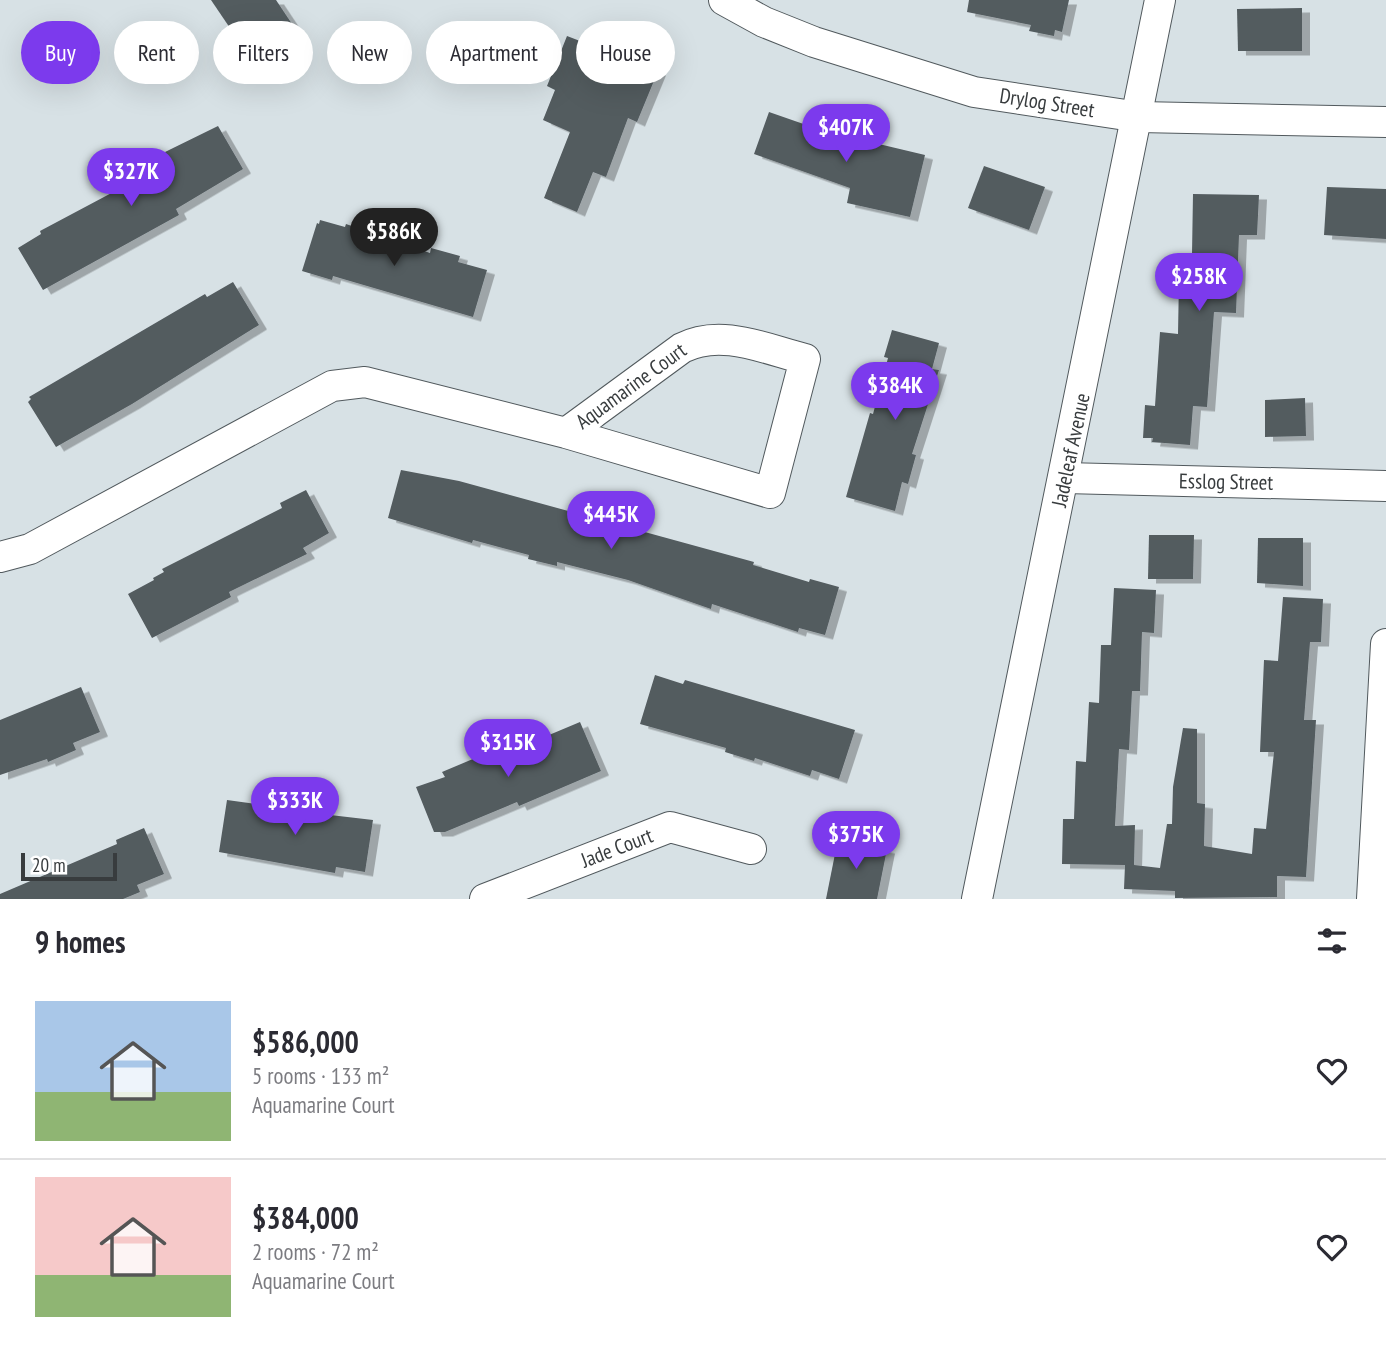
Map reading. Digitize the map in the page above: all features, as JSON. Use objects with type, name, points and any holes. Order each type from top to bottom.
[{"type":"street","name":"Drylog Street","points":[[724,0],[764,22],[814,42],[961,88],[1139,117],[1386,122]]},
{"type":"street","name":"Jadeleaf Avenue","points":[[977,899],[1139,117],[1160,0]]},
{"type":"street","name":"Aquamarine Court","points":[[0,557],[30,549],[332,386],[365,382],[566,433],[770,493],[805,359],[723,338],[699,339],[682,348],[566,433]]},
{"type":"street","name":"Esslog Street","points":[[1065,478],[1386,486]]},
{"type":"street","points":[[1373,899],[1386,644]]},
{"type":"street","name":"Jade Court","points":[[485,899],[670,827],[751,849]]},
{"type":"building","points":[[211,0],[276,0],[290,21],[225,21]]},
{"type":"building","points":[[969,0],[1069,0],[1062,32],[1055,30],[1054,36],[1029,31],[1031,25],[967,12]]},
{"type":"building","points":[[1302,8],[1302,51],[1238,51],[1237,9]]},
{"type":"building","points":[[567,36],[576,39],[576,84],[653,84],[637,122],[628,118],[606,177],[593,172],[577,212],[544,198],[570,132],[543,120],[555,90],[548,84],[562,84],[562,48]]},
{"type":"building","points":[[769,112],[861,144],[862,140],[925,155],[910,217],[847,203],[850,188],[754,154]]},
{"type":"building","points":[[218,126],[243,169],[176,209],[179,215],[43,290],[18,248],[41,234],[40,231],[119,189],[116,185],[166,155],[165,152]]},
{"type":"building","points":[[984,166],[1045,187],[1029,230],[968,208]]},
{"type":"building","points":[[1327,187],[1386,189],[1386,239],[1324,235]]},
{"type":"building","points":[[1193,194],[1259,195],[1257,235],[1239,235],[1236,313],[1214,312],[1207,407],[1193,406],[1190,445],[1152,442],[1153,438],[1143,438],[1145,405],[1155,406],[1160,332],[1178,334],[1179,279],[1185,279],[1186,254],[1192,254]]},
{"type":"building","points":[[320,220],[345,227],[346,224],[430,253],[431,248],[460,256],[458,262],[487,270],[473,317],[333,276],[332,280],[302,271]]},
{"type":"building","points":[[233,282],[259,325],[132,404],[56,447],[28,402],[31,399],[29,397],[205,294],[207,297]]},
{"type":"building","points":[[892,330],[939,343],[932,369],[939,370],[912,454],[916,455],[908,484],[902,482],[895,511],[846,497],[870,413],[873,414],[888,358],[884,357]]},
{"type":"building","points":[[1305,398],[1306,436],[1265,437],[1265,400]]},
{"type":"building","points":[[401,470],[459,481],[754,562],[753,565],[809,582],[810,579],[839,587],[825,635],[799,628],[798,632],[712,604],[711,609],[628,580],[557,562],[557,566],[528,559],[529,555],[473,540],[472,543],[388,518]]},
{"type":"building","points":[[306,490],[329,533],[303,548],[307,554],[229,592],[231,597],[152,638],[128,594],[154,580],[153,578],[164,572],[162,569],[282,508],[280,503]]},
{"type":"building","points":[[1149,535],[1194,535],[1193,579],[1148,579]]},
{"type":"building","points":[[1258,538],[1303,538],[1303,586],[1257,583]]},
{"type":"building","points":[[1114,588],[1156,590],[1154,633],[1142,632],[1140,691],[1132,691],[1129,750],[1119,749],[1115,826],[1135,825],[1134,865],[1160,868],[1167,824],[1172,824],[1173,787],[1183,728],[1197,729],[1197,803],[1205,804],[1204,846],[1252,854],[1254,828],[1266,829],[1274,752],[1260,752],[1264,660],[1278,661],[1283,597],[1323,599],[1321,642],[1310,642],[1304,720],[1316,720],[1306,877],[1277,876],[1277,897],[1175,898],[1175,891],[1124,889],[1125,865],[1062,864],[1063,819],[1074,819],[1076,761],[1086,762],[1089,702],[1099,703],[1101,645],[1111,645]]},
{"type":"building","points":[[655,675],[683,684],[685,680],[855,730],[839,779],[812,770],[810,776],[755,758],[754,761],[725,752],[726,748],[640,724]]},
{"type":"building","points":[[81,687],[100,732],[73,743],[76,750],[48,762],[47,759],[0,775],[0,720]]},
{"type":"building","points":[[580,722],[601,771],[519,806],[517,802],[445,832],[434,832],[416,787],[445,777],[442,772],[480,756],[482,760],[499,756]]},
{"type":"building","points":[[257,799],[297,807],[296,811],[373,820],[365,872],[336,867],[335,873],[219,852],[227,800],[256,804]]},
{"type":"building","points":[[144,828],[164,874],[137,885],[140,892],[123,899],[0,899],[0,894],[117,844],[116,840]]},
{"type":"building","points":[[838,839],[887,849],[877,899],[826,899]]}]
